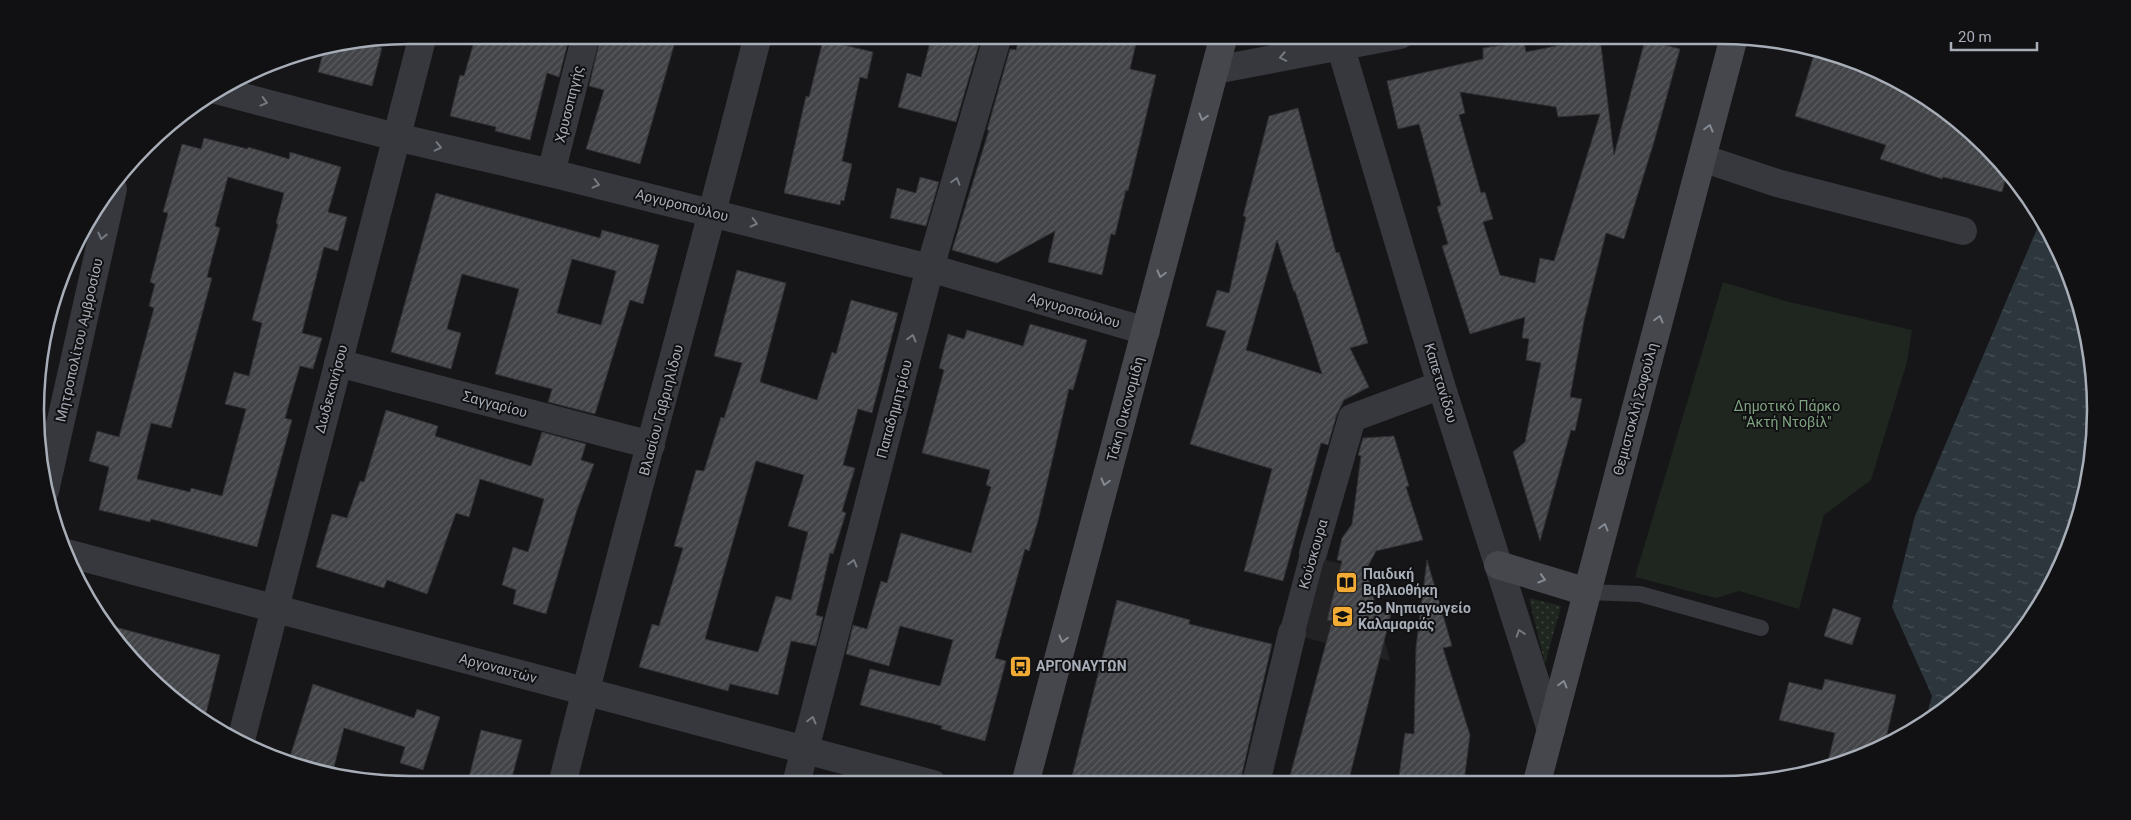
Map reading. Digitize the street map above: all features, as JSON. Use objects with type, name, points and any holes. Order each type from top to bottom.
[{"type":"main road","name":"Τάκη Οικονομίδη","points":[[1027,776],[1222,44]]},
{"type":"main road","name":"Θεμιστοκλή Σοφούλη","points":[[1539,776],[1732,44]]},
{"type":"main road","points":[[1498,565],[1587,592]]},
{"type":"street","name":"Δωδεκανήσου","points":[[242,735],[421,44]]},
{"type":"street","name":"Χρυσοπηγής","points":[[551,173],[584,44]]},
{"type":"street","name":"Βλασίου Γαβριηλίδου","points":[[564,776],[585,691],[714,213],[756,44]]},
{"type":"street","name":"Παπαδημητρίου","points":[[798,776],[930,268],[995,44]]},
{"type":"street","points":[[1215,70],[1322,44]]},
{"type":"street","name":"Καπετανίδου","points":[[1339,44],[1441,385],[1551,730]]},
{"type":"street","name":"Αργυροπούλου","points":[[227,93],[396,137],[551,173],[930,268],[1146,331]]},
{"type":"street","points":[[1702,158],[1777,183],[1963,231]]},
{"type":"street","name":"Μητροπολίτου Αμβροσίου","points":[[49,469],[111,199]]},
{"type":"street","name":"Σαγγαρίου","points":[[338,363],[652,445]]},
{"type":"street","name":"Κούσκουρα","points":[[1258,776],[1313,553],[1352,418],[1441,385]]},
{"type":"street","name":"Αργοναυτών","points":[[74,555],[905,776]]},
{"type":"lane","points":[[1587,592],[1640,594],[1761,628]]},
{"type":"shaded area","name":"25ο Νηπιαγωγείο Καλαμαριάς","points":[[1322,559],[1366,570],[1390,661],[1300,636]]},
{"type":"green space","name":"Δημοτικό Πάρκο \"Ακτή Ντοβίλ\"","points":[[1723,282],[1789,302],[1912,330],[1907,362],[1871,480],[1824,515],[1799,609],[1739,591],[1716,598],[1635,577]]},
{"type":"green space","points":[[1529,598],[1561,606],[1545,664]]},
{"type":"water","points":[[2038,227],[2068,292],[2075,315],[2084,362],[2087,410],[2086,434],[2084,458],[2075,505],[2068,528],[2049,572],[2026,613],[2012,633],[1980,669],[1944,701],[1927,713],[1932,696],[1892,607],[1915,516]]},
{"type":"building","points":[[473,44],[568,44],[559,77],[547,73],[530,140],[495,131],[496,127],[450,116],[460,75],[464,76]]},
{"type":"building","points":[[599,44],[674,44],[640,164],[586,149],[604,90],[589,86]]},
{"type":"building","points":[[822,44],[840,44],[873,52],[867,79],[860,77],[842,161],[852,164],[844,201],[841,200],[840,205],[784,193],[806,96],[809,97]]},
{"type":"building","points":[[930,44],[979,44],[956,122],[898,107],[907,73],[921,77]]},
{"type":"building","points":[[1018,44],[1136,44],[1130,69],[1156,75],[1128,191],[1126,190],[1115,235],[1111,234],[1102,275],[1048,262],[1055,231],[997,263],[952,250],[989,130],[987,130],[1010,49],[1016,50]]},
{"type":"building","points":[[1524,44],[1526,52],[1565,44],[1601,44],[1614,155],[1644,44],[1661,44],[1680,49],[1624,239],[1606,233],[1584,321],[1570,397],[1582,399],[1575,431],[1571,430],[1540,541],[1513,452],[1525,442],[1541,363],[1526,360],[1529,339],[1522,338],[1525,317],[1470,334],[1442,246],[1448,244],[1437,207],[1441,205],[1419,124],[1398,129],[1387,81],[1483,59],[1483,48]],"holes":[[[1460,92],[1556,107],[1558,117],[1600,114],[1554,261],[1540,258],[1535,283],[1500,275],[1483,222],[1493,219],[1485,192],[1481,193],[1459,115],[1465,113]]]},
{"type":"building","points":[[380,46],[382,48],[372,86],[318,72],[323,54],[362,47]]},
{"type":"building","points":[[1814,56],[1839,63],[1904,93],[1944,119],[1980,151],[2005,180],[2002,192],[1943,177],[1942,179],[1880,159],[1886,145],[1795,116]]},
{"type":"building","points":[[1298,108],[1336,253],[1339,252],[1368,343],[1350,348],[1369,387],[1344,400],[1337,414],[1328,445],[1321,443],[1283,581],[1244,571],[1272,469],[1190,444],[1226,331],[1206,326],[1217,290],[1229,293],[1246,217],[1243,216],[1269,116]],"holes":[[[1277,240],[1295,291],[1322,374],[1246,350]]]},
{"type":"building","points":[[204,138],[248,149],[248,147],[289,159],[290,152],[341,167],[328,212],[347,217],[338,251],[324,247],[302,333],[322,338],[313,369],[300,366],[285,418],[292,420],[257,547],[151,519],[150,522],[99,510],[109,467],[89,461],[97,431],[119,437],[154,308],[149,306],[155,284],[150,282],[168,213],[163,212],[182,144],[201,149]],"holes":[[[228,177],[284,193],[276,223],[278,224],[252,320],[262,323],[249,376],[234,372],[225,404],[246,409],[222,496],[191,488],[190,492],[137,479],[151,423],[171,428],[212,278],[207,277],[220,228],[215,226]]]},
{"type":"building","points":[[920,177],[939,182],[926,226],[890,218],[897,188],[916,193]]},
{"type":"building","points":[[436,193],[600,238],[602,230],[659,245],[643,304],[630,300],[595,414],[548,402],[552,389],[495,374],[519,289],[462,274],[447,329],[461,333],[451,369],[391,352]],"holes":[[[572,259],[616,271],[601,325],[557,313]]]},
{"type":"building","points":[[737,270],[786,283],[760,382],[817,400],[832,352],[836,354],[851,300],[898,313],[872,413],[858,409],[843,465],[855,468],[842,511],[846,513],[833,554],[830,553],[816,615],[823,617],[816,646],[791,641],[778,695],[730,684],[728,691],[639,667],[652,624],[659,626],[683,548],[674,546],[696,470],[704,471],[721,417],[724,418],[742,363],[714,356]],"holes":[[[756,461],[804,475],[788,526],[808,532],[791,600],[776,596],[758,652],[705,639]]]},
{"type":"building","points":[[1030,324],[1087,340],[1073,390],[1069,389],[1038,521],[1029,551],[1025,549],[995,658],[1006,661],[985,741],[941,729],[942,726],[860,705],[870,669],[940,686],[953,640],[900,626],[889,666],[846,654],[853,625],[867,629],[881,581],[887,583],[901,533],[971,553],[991,487],[986,485],[990,470],[922,453],[944,370],[939,368],[948,334],[964,339],[967,330],[1023,346]]},
{"type":"building","points":[[386,410],[438,426],[435,436],[531,466],[542,432],[586,444],[581,460],[594,464],[577,510],[546,614],[513,604],[516,590],[502,585],[513,547],[528,552],[544,499],[480,479],[469,517],[456,513],[427,594],[387,580],[384,588],[316,567],[332,514],[347,518],[360,481],[364,482]]},
{"type":"building","points":[[1394,436],[1409,486],[1406,487],[1423,540],[1376,551],[1366,570],[1378,614],[1392,610],[1350,776],[1290,776],[1332,621],[1327,620],[1342,561],[1337,560],[1342,538],[1352,524],[1361,456],[1358,455],[1363,438]]},
{"type":"building","points":[[1427,560],[1452,646],[1443,648],[1470,735],[1465,776],[1399,776],[1405,733],[1414,734],[1416,647]]},
{"type":"building","points":[[1117,600],[1190,620],[1189,624],[1272,644],[1242,776],[1072,776]]},
{"type":"building","points":[[1833,608],[1861,618],[1852,645],[1824,636]]},
{"type":"building","points":[[115,627],[220,655],[206,714],[187,701],[151,669]]},
{"type":"building","points":[[1825,679],[1896,695],[1886,736],[1828,760],[1835,733],[1779,720],[1789,682],[1822,690]]},
{"type":"building","points":[[313,684],[414,718],[417,709],[440,717],[423,770],[400,763],[405,747],[344,728],[334,768],[290,756]]},
{"type":"building","points":[[481,730],[522,740],[512,776],[469,776]]},
{"type":"place","name":"Παιδική Βιβλιοθήκη","points":[[1347,582]]},
{"type":"place","name":"25ο Νηπιαγωγείο Καλαμαριάς","points":[[1342,616]]},
{"type":"place","name":"ΑΡΓΟΝΑΥΤΩΝ","points":[[1020,666]]}]
